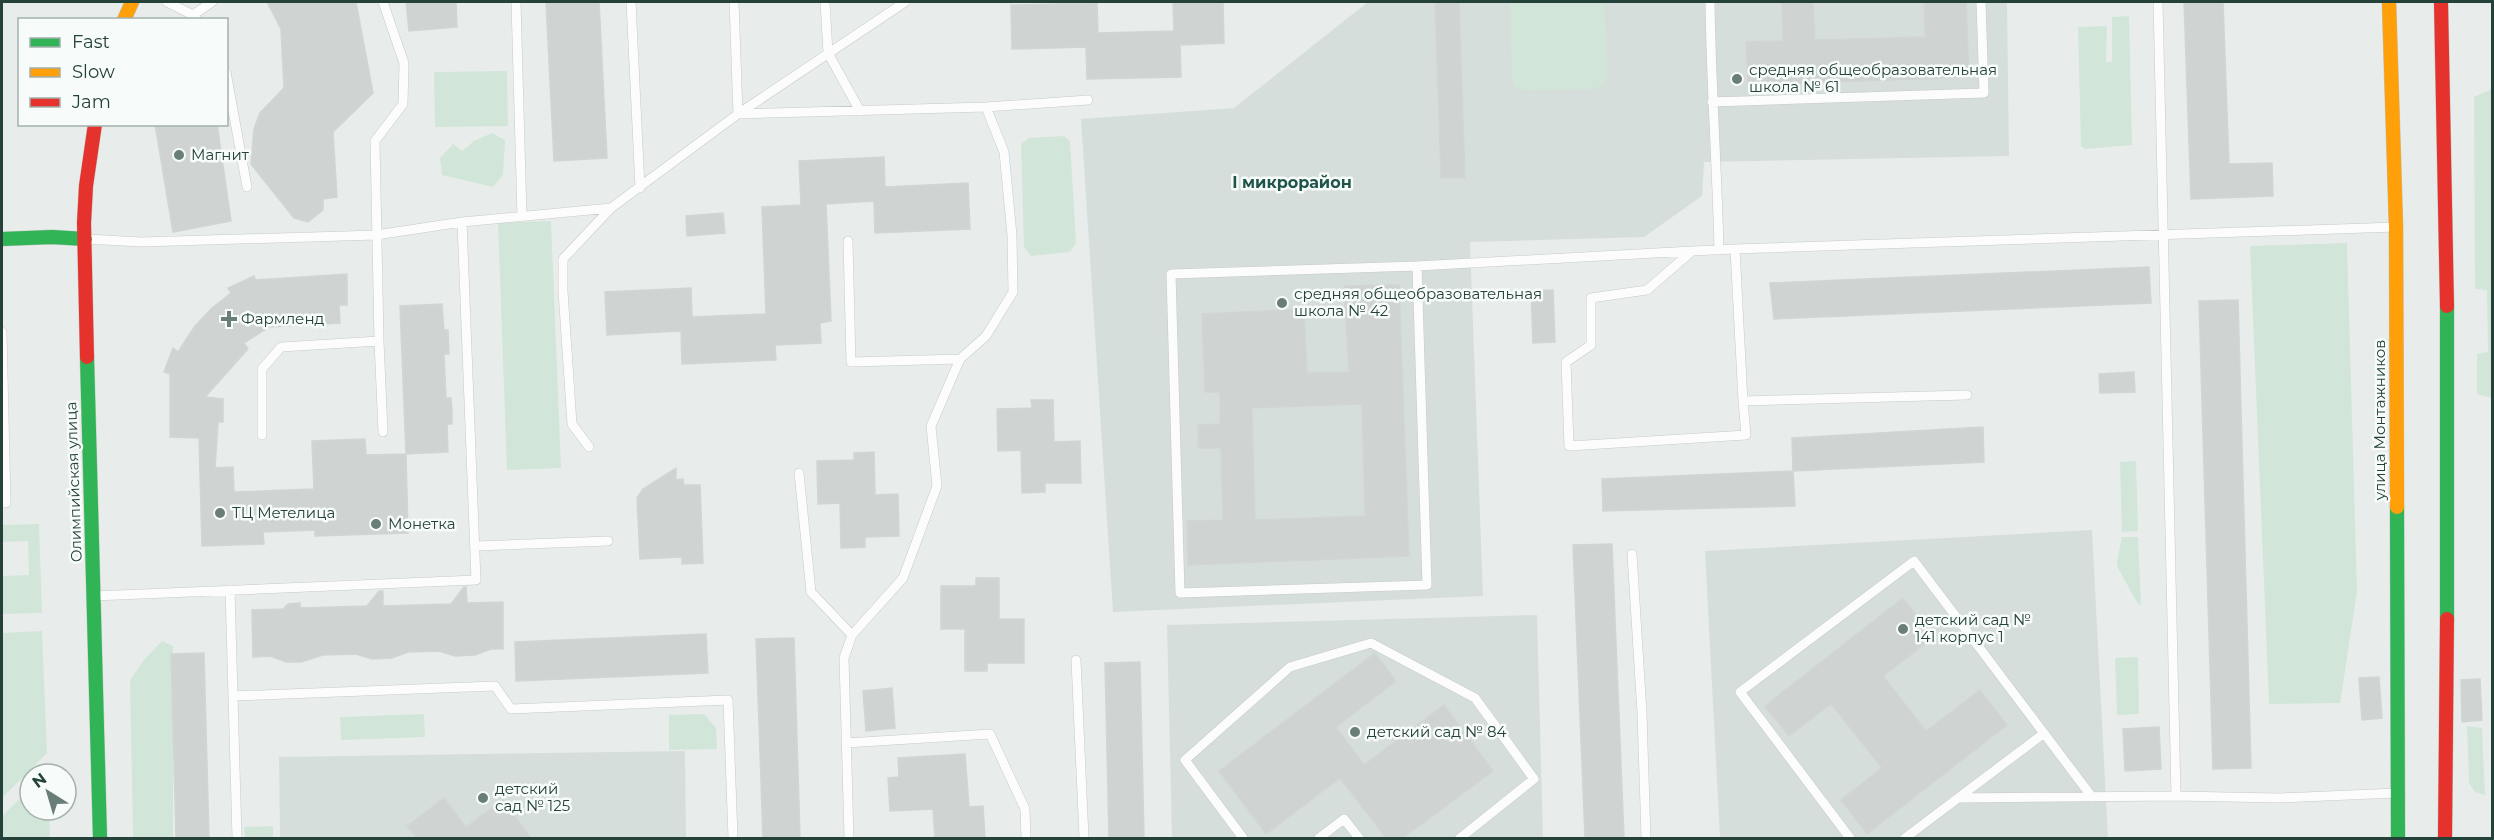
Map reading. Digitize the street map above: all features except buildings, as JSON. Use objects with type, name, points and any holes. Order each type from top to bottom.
[{"type":"main road","points":[[125,18],[132,2]]},
{"type":"main road","name":"улица Монтажников","points":[[2389,2],[2396,227],[2398,838]]},
{"type":"main road","points":[[2441,2],[2448,443],[2445,838]]},
{"type":"main road","name":"Олимпийская улица","points":[[94,126],[86,186],[85,239],[100,838]]},
{"type":"main road","points":[[2,239],[52,237],[85,239]]},
{"type":"lane","points":[[167,2],[195,17],[212,2]]},
{"type":"lane","points":[[382,432],[375,141],[403,104],[404,63],[383,2]]},
{"type":"lane","points":[[516,2],[522,216]]},
{"type":"lane","points":[[631,2],[640,188]]},
{"type":"lane","points":[[734,2],[738,114]]},
{"type":"lane","points":[[825,2],[828,53],[860,111]]},
{"type":"lane","points":[[589,447],[572,424],[563,259],[611,208],[738,114],[905,2]]},
{"type":"lane","points":[[1710,2],[1719,250]]},
{"type":"lane","points":[[1712,102],[1984,93],[1981,2]]},
{"type":"lane","points":[[2158,2],[2176,796]]},
{"type":"lane","points":[[228,83],[247,187]]},
{"type":"lane","points":[[738,114],[986,107],[1088,100]]},
{"type":"lane","points":[[849,838],[844,658],[852,635],[903,578],[937,486],[931,426],[960,359],[986,336],[1013,292],[1012,235],[1004,152],[986,107]]},
{"type":"lane","points":[[85,239],[141,242],[376,236],[462,222],[611,208]]},
{"type":"lane","points":[[94,596],[476,580],[462,222]]},
{"type":"lane","points":[[1417,266],[1427,585],[1180,593],[1171,274],[1417,266],[1735,249],[2396,227]]},
{"type":"lane","points":[[848,241],[851,363],[960,359]]},
{"type":"lane","points":[[1692,251],[1647,290],[1591,298],[1591,345],[1566,362],[1569,446],[1746,435],[1735,249]]},
{"type":"lane","points":[[2,332],[6,503]]},
{"type":"lane","points":[[262,435],[262,369],[281,347],[379,341]]},
{"type":"lane","points":[[1743,401],[1966,395]]},
{"type":"lane","points":[[799,473],[811,592],[852,635]]},
{"type":"lane","points":[[475,546],[608,541]]},
{"type":"lane","points":[[1632,554],[1642,713],[1646,838]]},
{"type":"lane","points":[[1850,838],[1740,692],[1914,561],[2092,797]]},
{"type":"lane","points":[[230,590],[237,838]]},
{"type":"lane","points":[[1243,838],[1185,760],[1290,667],[1371,643],[1475,698],[1534,779],[1468,835],[1460,838]]},
{"type":"lane","points":[[1076,660],[1084,838]]},
{"type":"lane","points":[[233,696],[495,686],[511,709],[728,700],[732,838]]},
{"type":"lane","points":[[846,743],[990,734],[1025,809],[1026,838]]},
{"type":"lane","points":[[1905,838],[2043,734]]},
{"type":"lane","points":[[1959,798],[2176,796],[2279,798],[2398,792]]},
{"type":"lane","points":[[1319,838],[1344,819],[1359,838]]},
{"type":"shaded area","name":"средняя общеобразовательная школа № 42","points":[[1368,2],[2007,2],[2009,156],[1704,162],[1702,196],[1644,237],[1470,242],[1483,596],[1113,612],[1081,119],[1234,108]]},
{"type":"shaded area","name":"детский сад № 141 корпус 1","points":[[2092,530],[2108,838],[1720,838],[1705,551]]},
{"type":"shaded area","name":"детский сад № 84","points":[[1537,615],[1543,838],[1172,838],[1167,625]]},
{"type":"shaded area","name":"детский сад № 125","points":[[685,751],[686,838],[280,838],[279,757]]},
{"type":"green space","points":[[1510,2],[1604,2],[1607,77],[1603,85],[1595,89],[1523,90],[1516,87],[1512,79]]},
{"type":"green space","points":[[2129,16],[2132,145],[2085,149],[2081,146],[2078,27],[2107,26],[2106,62],[2112,62],[2112,17]]},
{"type":"green space","points":[[507,71],[508,126],[435,127],[434,72]]},
{"type":"green space","points":[[2492,89],[2492,398],[2477,394],[2477,354],[2488,352],[2487,290],[2475,289],[2474,97]]},
{"type":"green space","points":[[492,133],[505,140],[503,175],[493,187],[442,175],[440,158],[453,144],[462,151],[474,141]]},
{"type":"green space","points":[[1064,136],[1070,141],[1076,243],[1070,252],[1031,256],[1024,247],[1021,144],[1029,138]]},
{"type":"green space","points":[[551,221],[561,468],[507,470],[498,223]]},
{"type":"green space","points":[[2347,243],[2357,592],[2340,703],[2269,704],[2250,246]]},
{"type":"green space","points":[[2136,461],[2138,531],[2122,532],[2120,462]]},
{"type":"green space","points":[[39,524],[42,613],[2,614],[2,576],[29,575],[28,541],[2,542],[2,525]]},
{"type":"green space","points":[[2122,537],[2138,537],[2141,605],[2138,604],[2118,568]]},
{"type":"green space","points":[[42,631],[47,753],[38,762],[18,762],[18,782],[2,798],[2,633]]},
{"type":"green space","points":[[162,641],[173,646],[173,838],[133,838],[130,680],[144,660]]},
{"type":"green space","points":[[2138,657],[2139,714],[2117,715],[2115,658]]},
{"type":"green space","points":[[424,714],[425,737],[341,740],[340,717]]},
{"type":"green space","points":[[704,714],[716,728],[717,749],[669,750],[669,715]]},
{"type":"green space","points":[[2467,726],[2482,728],[2485,795],[2475,792],[2469,783]]},
{"type":"green space","points":[[18,801],[18,822],[49,822],[50,838],[2,838],[2,816]]},
{"type":"green space","points":[[273,826],[273,838],[245,838],[244,827]]},
{"type":"traffic: fast","points":[[2,239],[52,237],[85,239]]},
{"type":"traffic: fast","points":[[2447,306],[2447,619]]},
{"type":"traffic: fast","points":[[87,357],[100,838]]},
{"type":"traffic: fast","points":[[2397,507],[2398,838]]},
{"type":"traffic: slow","points":[[125,18],[132,2]]},
{"type":"traffic: slow","points":[[2389,2],[2396,227],[2397,507]]},
{"type":"traffic: jam","points":[[2441,2],[2447,306]]},
{"type":"traffic: jam","points":[[87,357],[84,223],[86,186],[95,126]]},
{"type":"traffic: jam","points":[[2445,838],[2447,619]]},
{"type":"place","name":"средняя общеобразовательная школа № 61","points":[[1737,79]]},
{"type":"place","name":"Магнит","points":[[179,155]]},
{"type":"place","name":"средняя общеобразовательная школа № 42","points":[[1282,303]]},
{"type":"place","name":"Фармленд","points":[[229,319]]},
{"type":"place","name":"ТЦ Метелица","points":[[220,513]]},
{"type":"place","name":"Монетка","points":[[376,524]]},
{"type":"place","name":"детский сад № 141 корпус 1","points":[[1903,629]]},
{"type":"place","name":"детский сад № 84","points":[[1355,732]]},
{"type":"place","name":"детский сад № 125","points":[[483,798]]},
{"type":"district","name":"I микрорайон","points":[[1292,182]]}]
